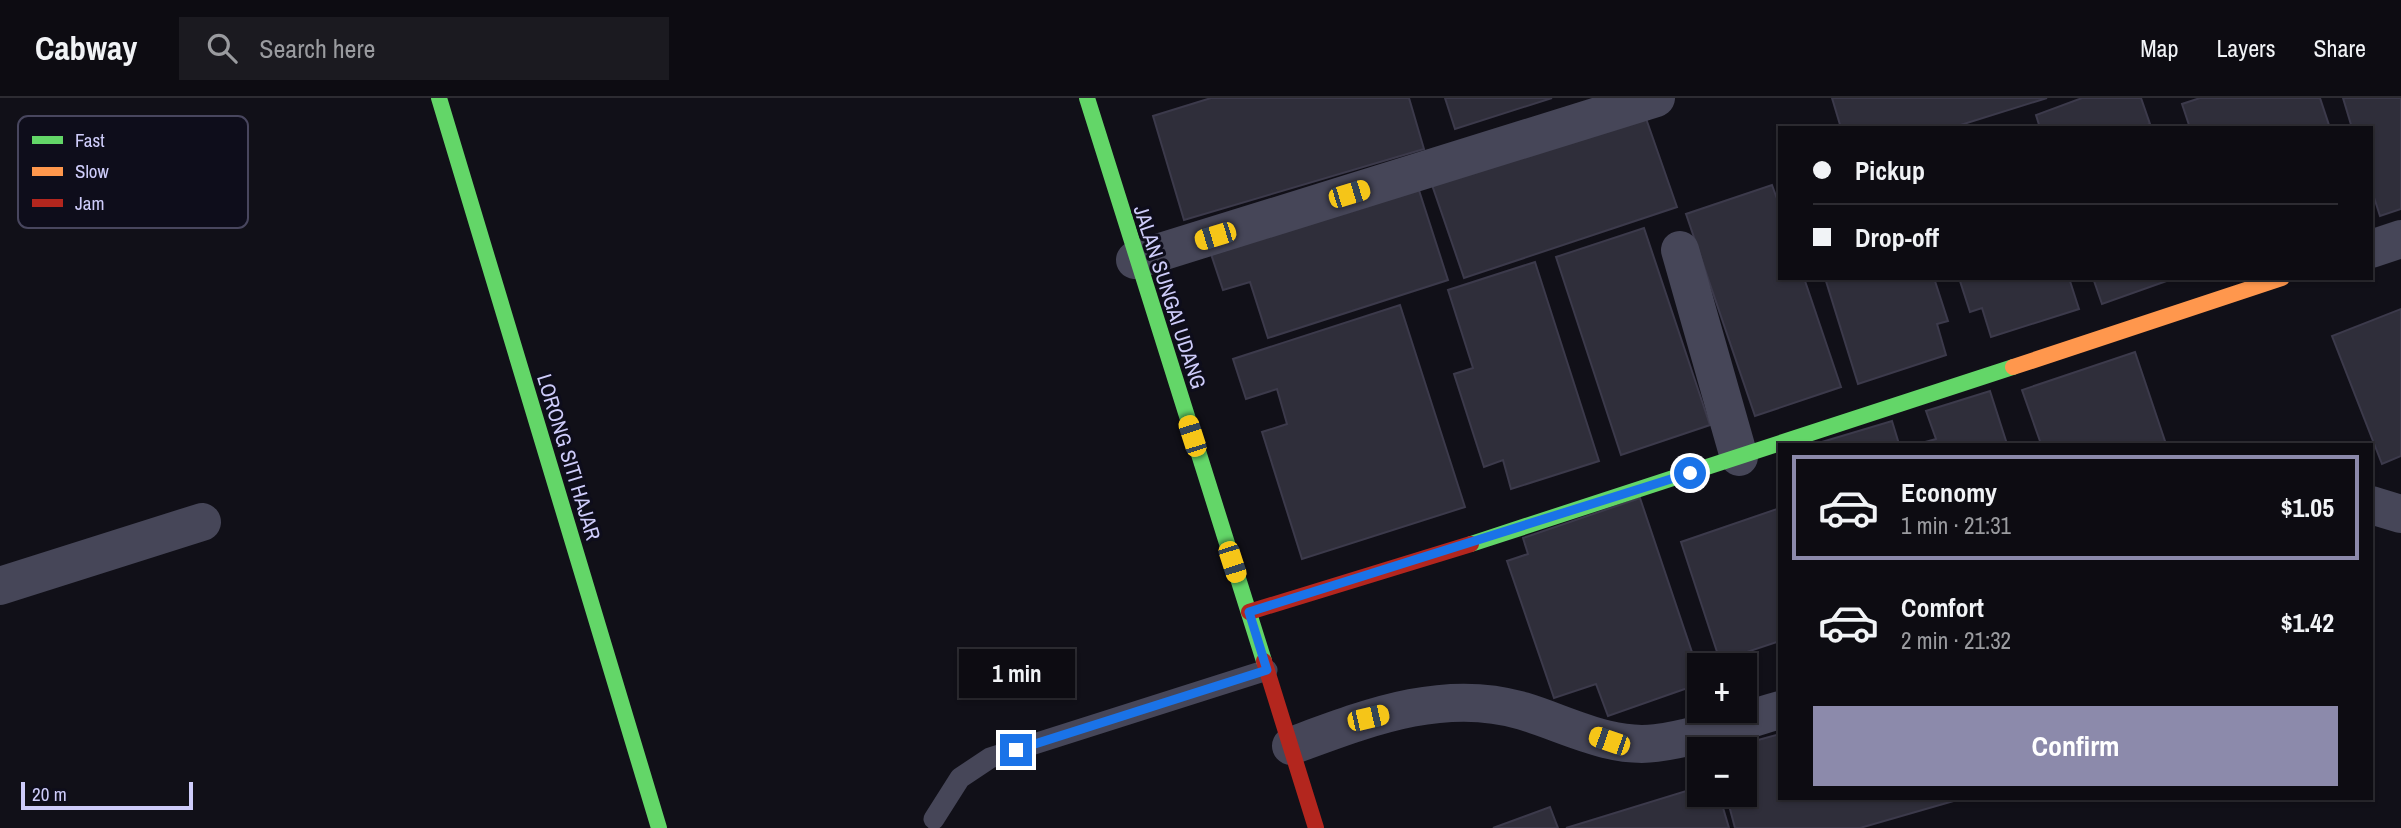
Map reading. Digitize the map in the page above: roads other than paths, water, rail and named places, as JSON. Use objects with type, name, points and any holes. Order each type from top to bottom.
[{"type":"street","name":"LORONG SITI HAJAR","points":[[439,98],[659,828]]},
{"type":"street","name":"JALAN SUNGAI UDANG","points":[[1087,98],[1135,260],[1316,828]]},
{"type":"street","points":[[1135,260],[1656,98]]},
{"type":"street","points":[[2373,248],[2401,239]]},
{"type":"street","points":[[1680,250],[1739,457]]},
{"type":"street","points":[[1781,443],[2276,280]]},
{"type":"street","points":[[1249,612],[1778,444]]},
{"type":"street","points":[[2373,506],[2401,514]]},
{"type":"street","points":[[0,586],[202,522]]},
{"type":"street","points":[[1291,746],[1368,718],[1441,701],[1520,710],[1609,741],[1655,743],[1778,711]]},
{"type":"lane","points":[[934,819],[960,778],[990,758],[1267,670]]}]
